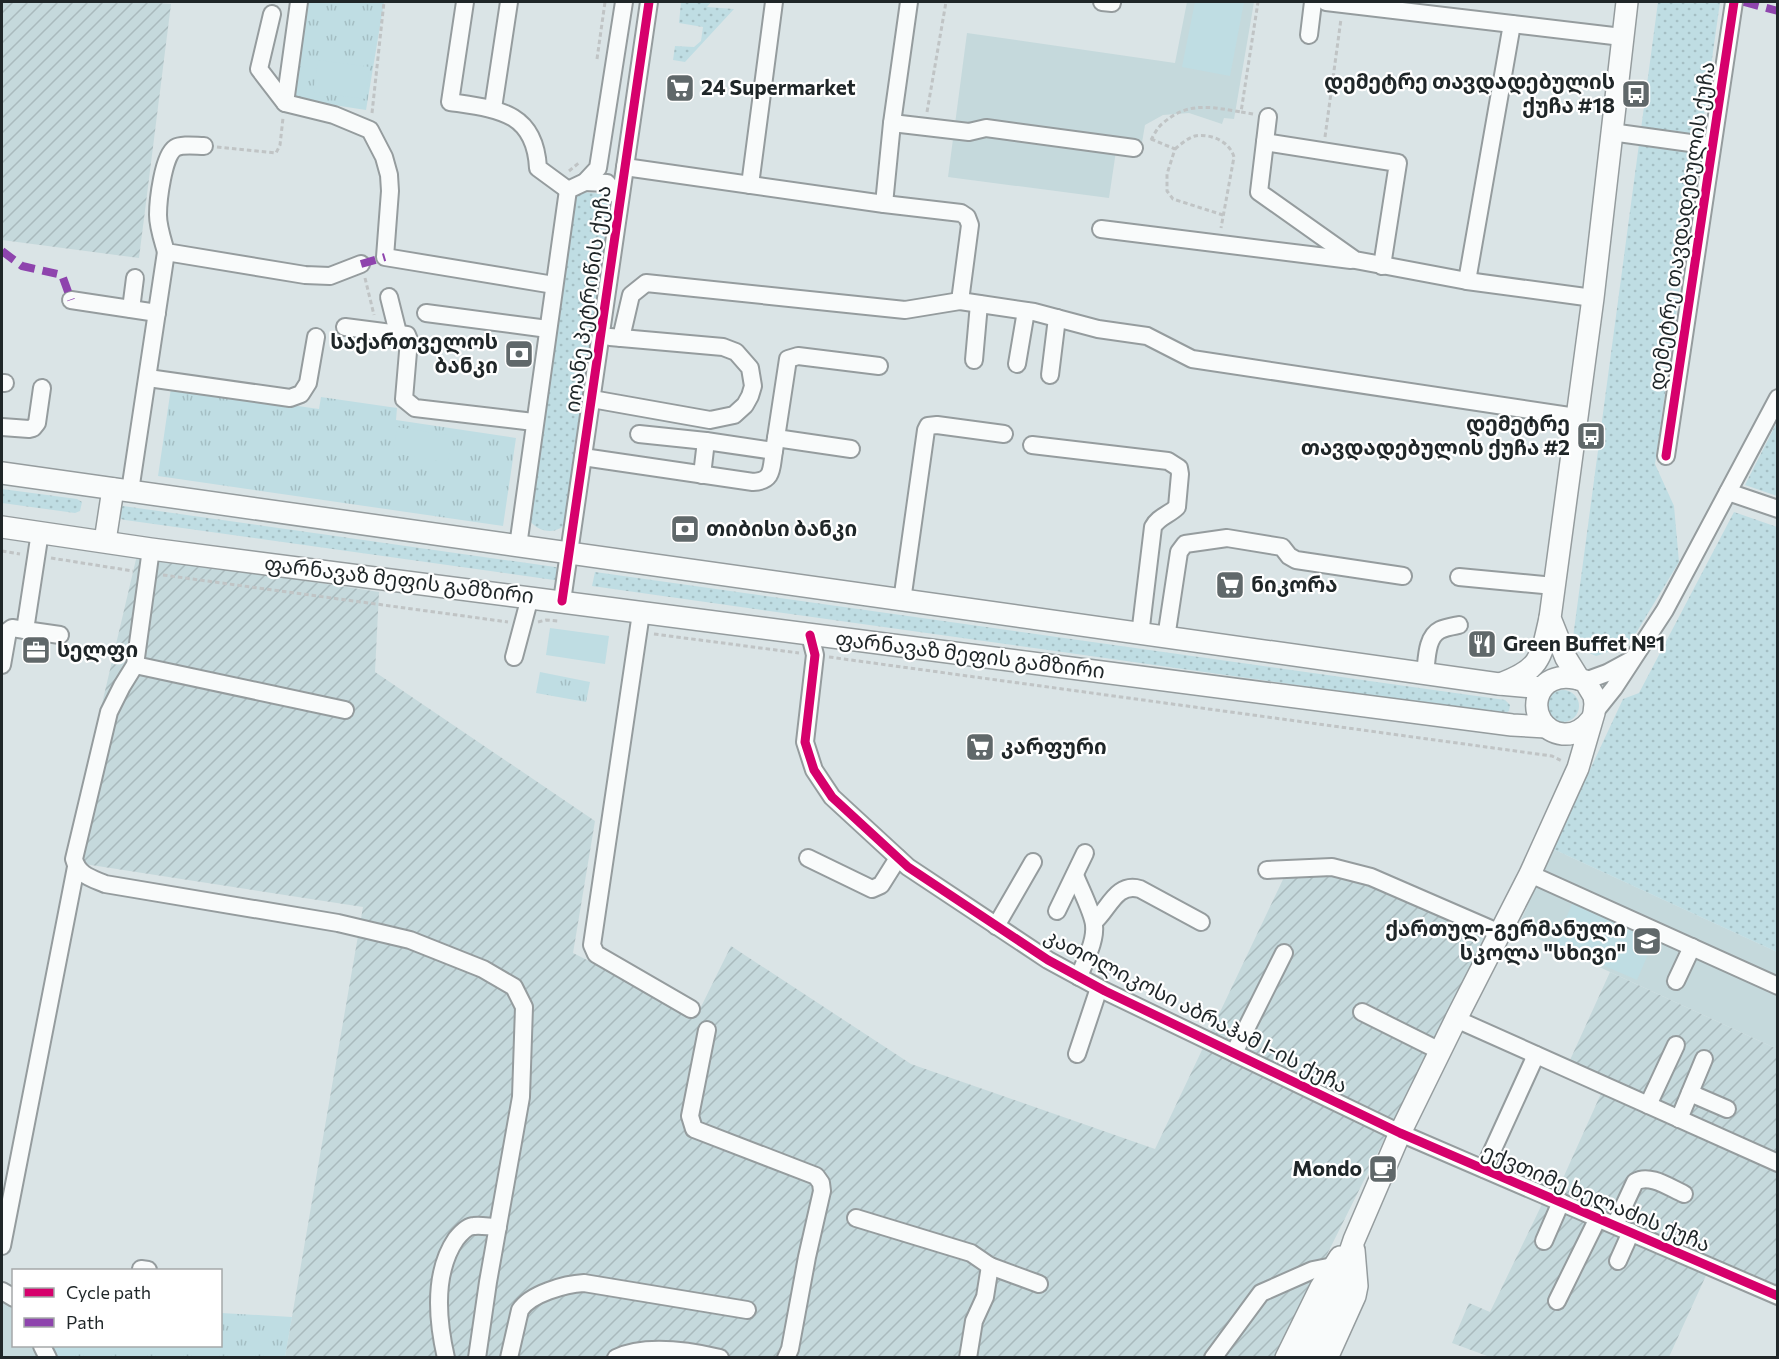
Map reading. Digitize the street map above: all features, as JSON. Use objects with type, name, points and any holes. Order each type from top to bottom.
[{"type":"main road","points":[[1544,686],[1542,654],[1550,618],[1593,298],[1627,2]]},
{"type":"main road","name":"ფარნავაზ მეფის გამზირი","points":[[2,474],[1140,635],[1499,684],[1544,686]]},
{"type":"main road","points":[[105,541],[121,490]]},
{"type":"main road","name":"ფარნავაზ მეფის გამზირი","points":[[2,526],[151,549],[562,601],[639,622],[810,634],[1553,730]]},
{"type":"main road","points":[[1306,1358],[1331,1308],[1354,1240],[1400,1133],[1530,874],[1578,768],[1593,716],[1594,696],[1566,658],[1550,618]]},
{"type":"main road","points":[[1499,684],[1522,674],[1535,664],[1542,654]]},
{"type":"main road","points":[[1578,768],[1538,712],[1538,696],[1544,686],[1556,678],[1568,676],[1582,680]]},
{"type":"main road","points":[[1553,730],[1568,734],[1577,732],[1585,727],[1593,716]]},
{"type":"main road","points":[[1286,1358],[1321,1287],[1354,1240]]},
{"type":"main road","points":[[1327,1358],[1355,1296],[1357,1286],[1354,1240]]},
{"type":"street","points":[[285,103],[299,2]]},
{"type":"street","points":[[465,2],[450,102],[494,108],[514,118],[531,135],[537,151],[538,168],[562,185]]},
{"type":"street","points":[[494,108],[509,2]]},
{"type":"street","name":"იოანე პეტრიწის ქუჩა","points":[[518,546],[554,285],[562,185],[585,182],[598,168],[624,2]]},
{"type":"street","name":"იოანე პეტრიწის ქუჩა","points":[[562,601],[649,2]]},
{"type":"street","points":[[750,185],[774,2]]},
{"type":"street","points":[[884,204],[892,123],[909,2]]},
{"type":"street","points":[[1309,35],[1313,2]]},
{"type":"street","points":[[1334,2],[1622,37]]},
{"type":"street","name":"დემეტრე თავდადებულის ქუჩა","points":[[1666,456],[1734,2]]},
{"type":"street","points":[[272,14],[259,69],[285,103],[334,114],[370,130],[384,157],[390,191],[385,257],[554,285]]},
{"type":"street","points":[[1467,281],[1512,24]]},
{"type":"street","points":[[1268,117],[1259,192],[1355,260]]},
{"type":"street","points":[[892,123],[969,132],[986,128],[1134,148]]},
{"type":"street","points":[[1611,132],[1712,146]]},
{"type":"street","points":[[1265,142],[1398,163],[1382,266]]},
{"type":"street","points":[[121,490],[148,378],[166,252],[158,217],[164,167],[175,148],[204,146]]},
{"type":"street","points":[[625,167],[961,213],[967,217],[970,225],[960,301]]},
{"type":"street","points":[[585,182],[608,183],[621,199]]},
{"type":"street","points":[[1101,229],[1355,260],[1467,281],[1593,298]]},
{"type":"street","points":[[166,252],[330,276],[361,264]]},
{"type":"street","points":[[131,309],[135,278]]},
{"type":"street","points":[[621,338],[631,295],[646,283],[905,310],[960,301],[1026,311],[1098,329],[1147,336],[1192,359],[1576,417]]},
{"type":"street","points":[[389,297],[398,333]]},
{"type":"street","points":[[72,300],[157,313]]},
{"type":"street","points":[[974,360],[979,304]]},
{"type":"street","points":[[1017,364],[1026,311]]},
{"type":"street","points":[[426,313],[548,329]]},
{"type":"street","points":[[1050,375],[1057,318]]},
{"type":"street","points":[[345,327],[405,334],[408,338],[404,399],[415,408],[534,422]]},
{"type":"street","points":[[592,399],[710,420],[734,416],[745,405],[753,386],[750,368],[736,352],[723,346],[601,336]]},
{"type":"street","points":[[148,378],[290,398],[300,394],[308,383],[316,337]]},
{"type":"street","points":[[583,457],[761,482],[770,475],[788,359],[798,356],[879,366]]},
{"type":"street","points":[[2,427],[33,428],[37,423],[42,388]]},
{"type":"street","points":[[1593,716],[1665,610],[1778,398]]},
{"type":"street","points":[[902,601],[928,426],[937,425],[1004,434]]},
{"type":"street","points":[[639,434],[706,441],[851,449]]},
{"type":"street","points":[[702,475],[706,441]]},
{"type":"street","points":[[1032,444],[1168,461],[1179,468],[1177,507],[1157,520],[1153,527],[1140,635]]},
{"type":"street","points":[[1728,492],[1778,509]]},
{"type":"street","points":[[25,630],[40,532]]},
{"type":"street","points":[[1166,638],[1179,552],[1185,544],[1218,539],[1240,539],[1282,547],[1289,556],[1296,560],[1402,576]]},
{"type":"street","points":[[2,1246],[76,867],[74,859],[109,712],[135,665],[151,549]]},
{"type":"street","points":[[1459,577],[1554,586]]},
{"type":"street","points":[[514,657],[530,597]]},
{"type":"street","points":[[639,622],[592,945],[596,954],[692,1009]]},
{"type":"street","points":[[1425,674],[1430,641],[1440,630],[1459,625]]},
{"type":"street","points":[[2,665],[8,630],[12,628],[60,635]]},
{"type":"street","name":"კათოლიკოსი აბრაჰამ I-ის ქუჩა","points":[[810,634],[816,655],[805,742],[814,770],[832,797],[908,867],[1048,960],[1099,988],[1400,1133]]},
{"type":"street","points":[[1582,680],[1607,673],[1632,660]]},
{"type":"street","points":[[135,665],[345,710]]},
{"type":"street","points":[[1057,911],[1085,853]]},
{"type":"street","points":[[808,858],[872,890],[882,885],[898,858]]},
{"type":"street","points":[[996,926],[1033,862]]},
{"type":"street","points":[[76,867],[84,876],[105,884],[338,923],[410,940],[483,969],[514,987],[524,1007],[521,1097],[477,1358]]},
{"type":"street","points":[[1267,870],[1332,867],[1371,877],[1500,933]]},
{"type":"street","points":[[1530,874],[1778,986]]},
{"type":"street","points":[[1075,875],[1094,922],[1091,944],[1079,977]]},
{"type":"street","points":[[1094,922],[1117,894],[1123,889],[1132,887],[1201,922]]},
{"type":"street","points":[[1676,981],[1692,947]]},
{"type":"street","points":[[1234,1053],[1284,953]]},
{"type":"street","points":[[1077,1054],[1099,988]]},
{"type":"street","points":[[1362,1012],[1440,1051]]},
{"type":"street","points":[[1456,1019],[1778,1163]]},
{"type":"street","points":[[707,1030],[690,1116],[694,1129],[816,1176],[821,1183],[822,1191],[790,1349],[786,1358]]},
{"type":"street","points":[[1648,1105],[1676,1045]]},
{"type":"street","points":[[1484,1169],[1536,1055]]},
{"type":"street","points":[[1679,1119],[1704,1059]]},
{"type":"street","points":[[1689,1093],[1727,1109]]},
{"type":"street","name":"ექვთიმე ხელაძის ქუჩა","points":[[1400,1133],[1778,1296]]},
{"type":"street","points":[[1618,1261],[1623,1229],[1635,1182],[1640,1179],[1654,1180],[1684,1194]]},
{"type":"street","points":[[1544,1240],[1561,1202]]},
{"type":"street","points":[[856,1218],[971,1253],[990,1266],[1039,1284]]},
{"type":"street","points":[[1557,1301],[1598,1218]]},
{"type":"street","points":[[446,1358],[440,1317],[440,1278],[450,1248],[459,1234],[472,1226],[498,1227]]},
{"type":"street","points":[[968,1358],[974,1322],[985,1297],[990,1266]]},
{"type":"street","points":[[1213,1358],[1261,1293],[1313,1270],[1334,1266]]},
{"type":"street","points":[[509,1358],[520,1310],[524,1304],[533,1298],[571,1284],[584,1283],[747,1310]]},
{"type":"street","points":[[616,1358],[649,1350],[690,1351],[720,1358]]},
{"type":"path","points":[[370,130],[384,2]]},
{"type":"path","points":[[596,69],[605,2]]},
{"type":"path","points":[[925,127],[946,2]]},
{"type":"path","points":[[1241,112],[1258,2]]},
{"type":"path","points":[[1323,151],[1334,2]]},
{"type":"path","points":[[204,146],[276,153],[280,145],[285,103]]},
{"type":"path","points":[[1134,148],[1151,139],[1161,124],[1184,109],[1207,106],[1268,117]]},
{"type":"path","points":[[1195,136],[1203,136],[1215,138],[1232,149],[1234,157],[1223,215],[1173,199],[1167,191],[1167,174],[1175,149],[1195,136]]},
{"type":"path","points":[[1151,139],[1175,149]]},
{"type":"path","points":[[562,185],[584,160]]},
{"type":"path","points":[[361,264],[378,331]]},
{"type":"path","points":[[2,551],[522,624],[546,620],[566,622]]},
{"type":"path","points":[[639,622],[816,655],[1552,756],[1578,768]]},
{"type":"shaded area","points":[[2,2],[171,4],[139,258],[2,240]]},
{"type":"shaded area","points":[[1187,2],[1254,2],[1234,119],[1224,118],[1222,124],[1189,113],[1163,115],[1145,125],[1140,154],[1116,151],[1109,198],[948,177],[967,33],[1175,63]]},
{"type":"shaded area","points":[[137,555],[379,592],[375,672],[595,821],[573,953],[697,1015],[731,946],[911,1064],[1155,1149],[1286,873],[1352,871],[1485,937],[1276,1357],[285,1357],[363,907],[65,861]]},
{"type":"shaded area","name":"ქართულ-გერმანული სკოლა \"სხივი\"","points":[[1553,849],[1777,952],[1777,1049],[1517,929]]},
{"type":"shaded area","points":[[1610,972],[1777,1049],[1777,1306],[1708,1271],[1669,1357],[1490,1357],[1452,1343],[1469,1303],[1490,1312],[1543,1202],[1551,1205],[1608,1078],[1570,1060]]},
{"type":"shaded area","points":[[2,1289],[12,1292],[12,1347],[41,1347],[39,1357],[2,1357]]},
{"type":"green space","points":[[303,2],[384,2],[366,110],[288,98]]},
{"type":"green space","points":[[681,2],[711,2],[707,7],[734,9],[685,62],[673,60],[675,46],[694,47],[701,41],[703,27],[679,23]]},
{"type":"green space","points":[[1195,2],[1244,2],[1230,76],[1182,67]]},
{"type":"green space","points":[[1658,2],[1720,2],[1655,464],[1674,506],[1679,562],[1636,633],[1620,648],[1596,656],[1572,645]]},
{"type":"green space","points":[[318,60],[370,67],[366,99],[313,92]]},
{"type":"green space","points":[[583,192],[605,196],[613,206],[568,521],[559,529],[549,531],[538,528],[529,520],[572,201],[576,195]]},
{"type":"green space","points":[[171,388],[319,409],[321,397],[397,408],[396,420],[516,438],[503,526],[158,476]]},
{"type":"green space","points":[[1777,422],[1777,496],[1745,485]]},
{"type":"green space","points":[[397,427],[453,436],[448,463],[393,453]]},
{"type":"green space","points":[[2,489],[77,499],[82,502],[80,511],[75,513],[2,503]]},
{"type":"green space","points":[[123,506],[555,567],[559,568],[559,578],[554,580],[125,520],[119,516],[120,508]]},
{"type":"green space","points":[[1734,512],[1777,527],[1777,952],[1553,849],[1623,699],[1639,693]]},
{"type":"green space","points":[[595,572],[1505,700],[1510,705],[1509,711],[1503,714],[592,586]]},
{"type":"green space","points":[[550,628],[609,636],[605,664],[546,655]]},
{"type":"green space","points":[[540,672],[590,682],[586,702],[536,693]]},
{"type":"green space","points":[[1563,690],[1574,695],[1579,706],[1574,717],[1563,722],[1552,717],[1547,706],[1552,695]]},
{"type":"green space","points":[[1573,902],[1655,938],[1637,980],[1555,944]]},
{"type":"green space","points":[[222,1313],[292,1317],[285,1357],[39,1358],[41,1347],[222,1347]]},
{"type":"marked path","points":[[1744,2],[1778,11]]},
{"type":"marked path","points":[[2,251],[22,266],[62,275],[71,300]]},
{"type":"marked path","points":[[361,264],[385,257]]},
{"type":"cycle path","points":[[562,601],[649,2]]},
{"type":"cycle path","points":[[1666,456],[1734,2]]},
{"type":"cycle path","points":[[810,635],[815,655],[805,742],[814,770],[832,797],[908,867],[1048,960],[1105,991],[1400,1133],[1778,1296]]},
{"type":"place","name":"24 Supermarket","points":[[680,88]]},
{"type":"place","name":"დემეტრე თავდადებულის ქუჩა #18","points":[[1636,94]]},
{"type":"place","name":"საქართველოს ბანკი","points":[[519,354]]},
{"type":"place","name":"დემეტრე თავდადებულის ქუჩა #2","points":[[1591,436]]},
{"type":"place","name":"თიბისი ბანკი","points":[[685,529]]},
{"type":"place","name":"ნიკორა","points":[[1230,585]]},
{"type":"place","name":"Green Buffet №1","points":[[1482,644]]},
{"type":"place","name":"სელფი","points":[[36,650]]},
{"type":"place","name":"კარფური","points":[[980,747]]},
{"type":"place","name":"ქართულ-გერმანული სკოლა \"სხივი\"","points":[[1647,941]]},
{"type":"place","name":"Mondo","points":[[1383,1169]]}]
